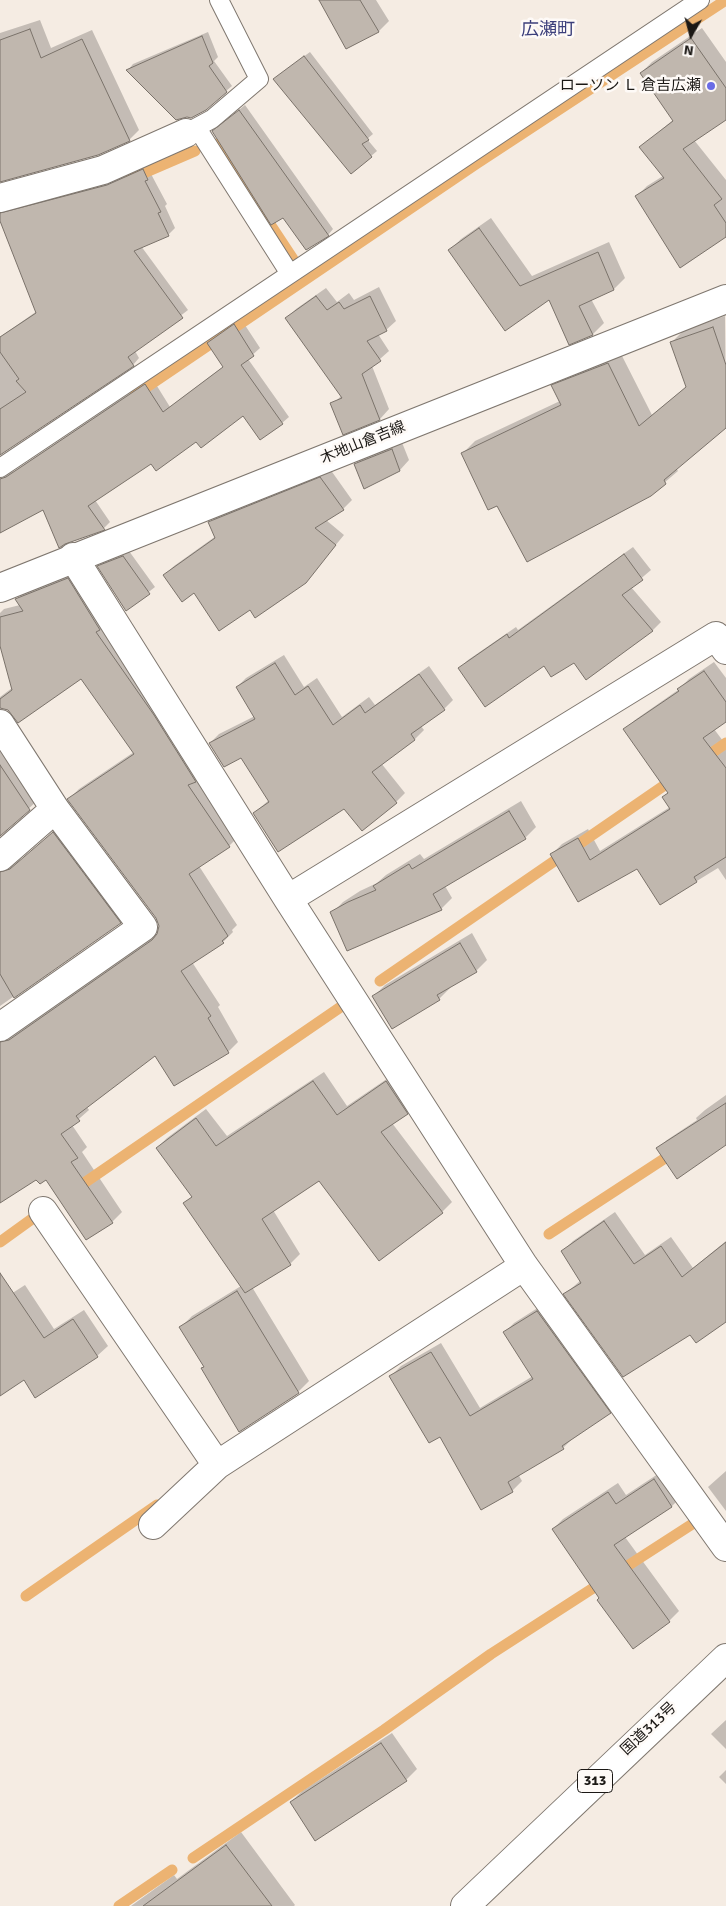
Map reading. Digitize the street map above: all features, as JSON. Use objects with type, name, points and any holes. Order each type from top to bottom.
[{"type":"main road","points":[[0,198],[103,170],[192,130]]},
{"type":"main road","name":"木地山倉吉線","points":[[0,588],[726,299]]},
{"type":"main road","points":[[72,558],[524,1266],[726,1547]]},
{"type":"main road","points":[[288,899],[716,636],[726,650]]},
{"type":"main road","points":[[0,724],[55,809],[143,927],[0,1026]]},
{"type":"main road","points":[[0,856],[55,809]]},
{"type":"main road","points":[[43,1211],[217,1465]]},
{"type":"main road","points":[[152,1525],[217,1465],[524,1266]]},
{"type":"main road","name":"国道313号","points":[[465,1906],[726,1658]]},
{"type":"lane","points":[[219,0],[259,79],[212,119],[192,130],[290,274]]},
{"type":"lane","points":[[0,468],[700,0]]},
{"type":"building","points":[[319,0],[360,0],[379,32],[346,49]]},
{"type":"building","points":[[30,29],[41,58],[82,39],[130,141],[98,155],[0,182],[0,40]]},
{"type":"building","points":[[202,36],[213,63],[209,66],[227,92],[206,110],[191,118],[187,117],[176,120],[126,70]]},
{"type":"building","points":[[691,38],[726,88],[726,120],[683,149],[722,199],[714,205],[726,223],[726,237],[680,268],[635,196],[664,178],[639,147],[673,121],[640,73]]},
{"type":"building","points":[[304,56],[369,140],[362,144],[372,157],[351,174],[273,79]]},
{"type":"building","points":[[239,110],[329,236],[306,250],[283,218],[271,225],[212,131]]},
{"type":"building","points":[[143,169],[148,180],[145,181],[161,212],[158,213],[169,236],[134,251],[183,318],[128,357],[134,366],[0,455],[0,409],[26,392],[16,381],[19,379],[0,352],[0,337],[36,313],[0,221],[0,213],[107,185]]},
{"type":"building","points":[[479,228],[520,286],[598,252],[614,290],[579,306],[593,335],[569,345],[549,300],[505,331],[448,250]]},
{"type":"building","points":[[316,296],[327,310],[339,302],[344,309],[370,296],[387,331],[367,341],[381,361],[362,374],[380,420],[343,435],[330,403],[342,398],[285,318]]},
{"type":"building","points":[[234,324],[254,356],[241,365],[283,424],[260,440],[243,416],[201,448],[196,442],[156,471],[151,464],[88,506],[105,530],[65,544],[59,548],[43,510],[0,533],[0,479],[6,477],[145,384],[163,412],[223,367],[207,343]]},
{"type":"building","points":[[713,327],[726,365],[726,428],[664,480],[666,484],[651,496],[527,562],[497,506],[488,510],[461,453],[561,405],[551,385],[608,363],[639,426],[686,387],[670,342]]},
{"type":"building","points":[[392,449],[400,471],[364,489],[354,464]]},
{"type":"building","points":[[320,477],[344,510],[315,528],[336,545],[306,583],[255,618],[250,610],[219,631],[194,593],[182,602],[163,575],[215,538],[208,522]]},
{"type":"building","points":[[624,554],[643,580],[622,595],[653,631],[586,680],[574,663],[551,677],[544,666],[485,707],[458,668],[507,634],[509,638]]},
{"type":"building","points":[[123,556],[150,594],[126,611],[97,566]]},
{"type":"building","points":[[68,578],[100,630],[96,632],[154,715],[196,782],[188,785],[230,847],[189,874],[228,936],[222,941],[224,943],[181,971],[211,1016],[208,1018],[229,1053],[174,1086],[155,1056],[76,1116],[80,1121],[61,1134],[78,1158],[71,1162],[113,1223],[86,1240],[46,1180],[40,1184],[36,1180],[0,1203],[0,1042],[9,1040],[152,940],[157,934],[159,926],[156,918],[67,799],[134,754],[81,679],[18,723],[8,710],[0,708],[0,699],[12,690],[0,646],[0,617],[23,611],[15,599]]},
{"type":"building","points":[[275,663],[295,695],[308,686],[333,725],[360,705],[365,713],[419,674],[445,710],[411,734],[415,740],[372,772],[397,803],[362,831],[344,809],[278,852],[253,813],[269,802],[241,758],[224,767],[209,743],[255,719],[236,687]]},
{"type":"building","points":[[704,671],[726,702],[726,722],[703,738],[726,768],[726,857],[694,877],[697,882],[660,905],[637,869],[578,902],[550,854],[578,838],[590,860],[670,809],[662,797],[668,793],[623,729],[679,691],[677,689]]},
{"type":"building","points":[[0,765],[30,810],[0,836]]},
{"type":"building","points":[[509,811],[526,839],[433,894],[442,910],[347,951],[330,912],[376,890],[373,886],[409,864],[412,869]]},
{"type":"building","points":[[53,832],[121,923],[14,998],[0,974],[0,872],[10,869]]},
{"type":"building","points":[[460,943],[477,972],[437,995],[440,1000],[392,1029],[372,996]]},
{"type":"building","points":[[313,1081],[337,1115],[386,1081],[408,1114],[381,1132],[443,1213],[379,1261],[319,1181],[262,1219],[291,1265],[245,1293],[183,1203],[192,1197],[156,1148],[196,1118],[216,1146]]},
{"type":"building","points":[[726,1103],[726,1145],[677,1179],[656,1148]]},
{"type":"building","points":[[604,1221],[634,1264],[661,1246],[682,1277],[726,1242],[726,1322],[696,1343],[690,1335],[623,1377],[563,1294],[581,1283],[561,1251]]},
{"type":"building","points":[[0,1273],[44,1338],[73,1319],[98,1357],[35,1398],[24,1380],[0,1396]]},
{"type":"building","points":[[237,1291],[299,1393],[239,1432],[201,1368],[204,1367],[179,1327]]},
{"type":"building","points":[[537,1311],[611,1413],[562,1446],[564,1449],[508,1482],[513,1492],[481,1510],[440,1437],[429,1443],[389,1376],[431,1352],[470,1416],[533,1379],[503,1332]]},
{"type":"building","points":[[654,1479],[672,1507],[614,1545],[670,1622],[633,1649],[597,1600],[599,1598],[552,1529],[608,1492],[616,1504]]},
{"type":"building","points":[[381,1743],[407,1781],[315,1841],[290,1802]]},
{"type":"building","points":[[226,1845],[272,1906],[143,1906]]},
{"type":"waterway","points":[[135,395],[476,164],[726,0]]},
{"type":"waterway","points":[[217,144],[293,259]]},
{"type":"waterway","points":[[130,179],[195,151]]},
{"type":"waterway","points":[[703,759],[726,743]]},
{"type":"waterway","points":[[380,981],[675,778]]},
{"type":"waterway","points":[[74,1190],[345,1004]]},
{"type":"waterway","points":[[549,1234],[676,1151]]},
{"type":"waterway","points":[[0,1242],[43,1211]]},
{"type":"waterway","points":[[26,1596],[157,1505]]},
{"type":"waterway","points":[[193,1858],[384,1730],[491,1654],[697,1521]]},
{"type":"waterway","points":[[119,1906],[172,1870]]},
{"type":"place","name":"ローソン Ｌ 倉吉広瀬","points":[[711,86]]},
{"type":"district","name":"広瀬町","points":[[548,30]]}]
